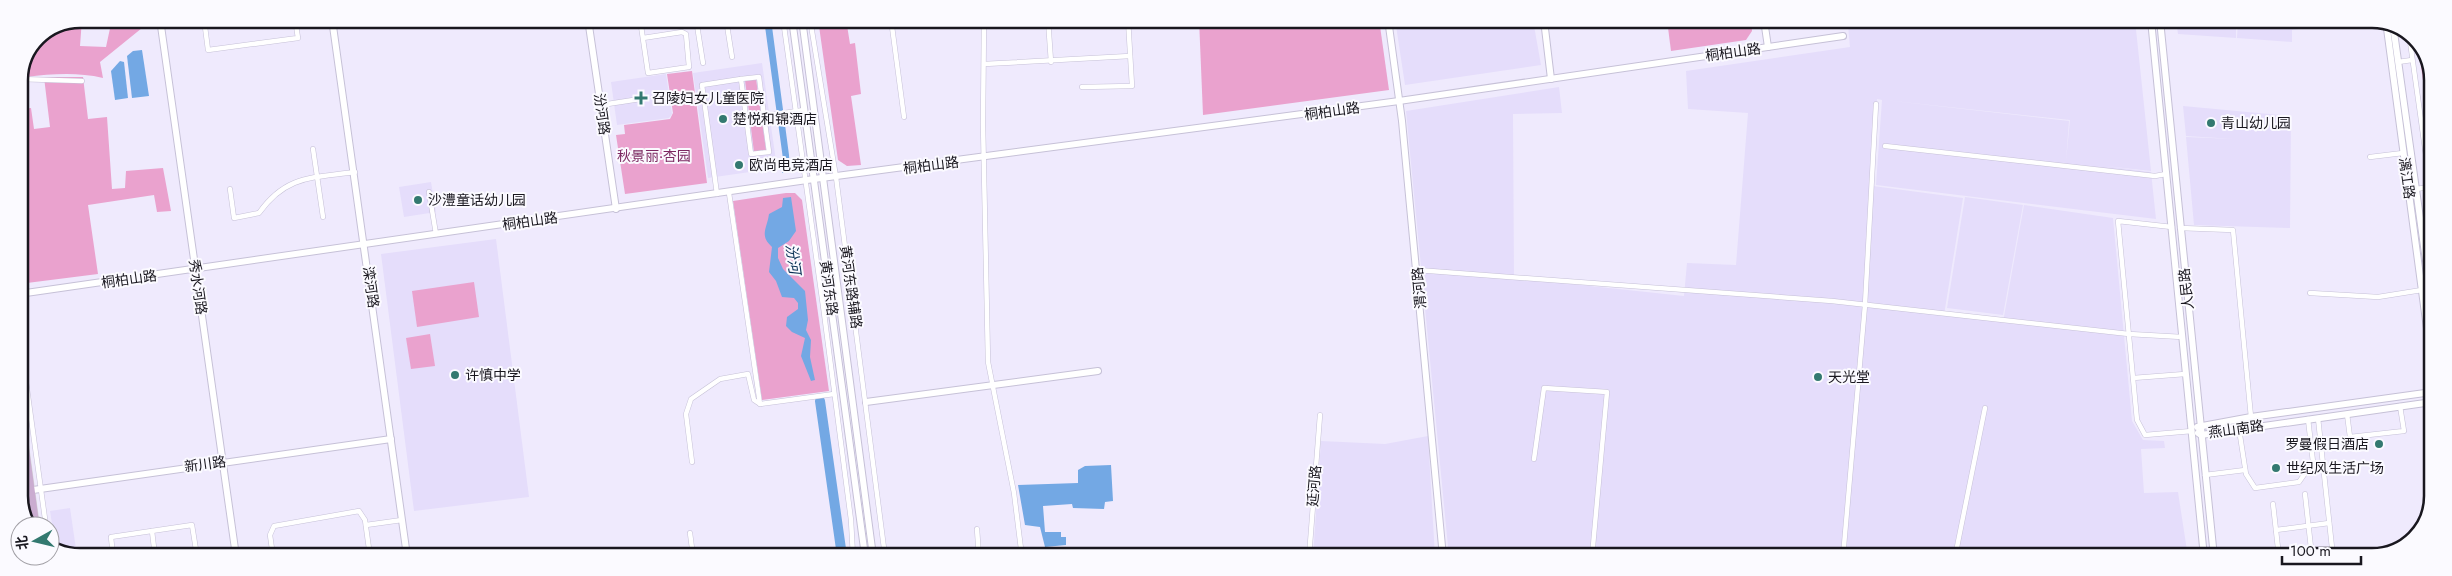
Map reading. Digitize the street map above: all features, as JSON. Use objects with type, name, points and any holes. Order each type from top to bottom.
[{"type":"main road","points":[[28,468],[35,516]]},
{"type":"street","name":"秀水河路","points":[[161,28],[235,548]]},
{"type":"street","points":[[205,28],[208,50],[298,38],[296,28]]},
{"type":"street","name":"滦河路","points":[[333,28],[355,172],[406,548]]},
{"type":"street","name":"汾河路","points":[[589,28],[616,209]]},
{"type":"street","points":[[641,28],[648,73],[689,67],[686,34],[682,32],[643,38]]},
{"type":"street","points":[[698,28],[703,63]]},
{"type":"street","points":[[727,28],[732,57]]},
{"type":"street","points":[[783,28],[851,520],[853,548]]},
{"type":"street","name":"黄河东路","points":[[793,28],[864,548]]},
{"type":"street","name":"黄河东路","points":[[803,28],[872,548]]},
{"type":"street","name":"黄河东路辅路","points":[[811,28],[836,177],[884,548]]},
{"type":"street","points":[[892,28],[904,117]]},
{"type":"street","points":[[984,28],[984,158],[988,362],[1014,494],[1021,548]]},
{"type":"street","points":[[1049,28],[1051,62]]},
{"type":"street","points":[[1082,87],[1132,86],[1128,28]]},
{"type":"street","name":"渭河路","points":[[1389,28],[1400,101],[1443,548]]},
{"type":"street","points":[[1545,28],[1551,79]]},
{"type":"street","points":[[1765,28],[1768,47]]},
{"type":"street","name":"人民路","points":[[2152,28],[2203,548]]},
{"type":"street","name":"人民路","points":[[2161,28],[2213,548]]},
{"type":"street","name":"漓江路","points":[[2387,30],[2424,305]]},
{"type":"street","name":"漓江路","points":[[2394,32],[2424,250]]},
{"type":"street","name":"桐柏山路","points":[[28,293],[823,178],[1400,101],[1843,36]]},
{"type":"street","points":[[2410,43],[2424,145]]},
{"type":"street","points":[[984,64],[1051,62],[1130,56]]},
{"type":"street","points":[[2398,62],[2412,60]]},
{"type":"street","points":[[717,194],[702,85],[741,79],[759,77],[769,152],[751,154],[741,79]]},
{"type":"street","points":[[28,79],[82,81]]},
{"type":"street","points":[[601,105],[640,99]]},
{"type":"street","points":[[1844,548],[1865,305],[1876,104]]},
{"type":"street","points":[[764,116],[804,110]]},
{"type":"street","points":[[1885,146],[2155,176],[2166,174]]},
{"type":"street","points":[[313,149],[323,217]]},
{"type":"street","points":[[2370,157],[2404,153]]},
{"type":"street","points":[[230,189],[234,218],[259,213],[269,199],[294,181],[355,172]]},
{"type":"street","points":[[2416,189],[2424,188]]},
{"type":"street","points":[[429,192],[436,234]]},
{"type":"street","points":[[729,193],[760,404]]},
{"type":"street","points":[[2172,227],[2118,220],[2136,420],[2146,434],[2192,431]]},
{"type":"street","points":[[2180,228],[2233,230],[2250,417]]},
{"type":"street","points":[[1417,270],[1865,305],[2129,334],[2182,337]]},
{"type":"street","points":[[2310,293],[2378,297],[2422,290]]},
{"type":"street","points":[[866,402],[1098,371]]},
{"type":"street","points":[[692,462],[686,414],[691,399],[720,379],[748,374],[754,400],[760,404],[834,394]]},
{"type":"street","points":[[2133,378],[2185,374]]},
{"type":"street","points":[[1534,460],[1544,388],[1607,392],[1593,548]]},
{"type":"street","name":"燕山南路","points":[[2192,431],[2200,425],[2424,393]]},
{"type":"street","points":[[28,398],[44,516]]},
{"type":"street","name":"燕山南路","points":[[2192,431],[2201,434],[2424,403]]},
{"type":"street","points":[[2340,404],[2350,437],[2404,430],[2400,406]]},
{"type":"street","points":[[1957,548],[1985,408]]},
{"type":"street","name":"延河路","points":[[1310,548],[1320,415]]},
{"type":"street","points":[[2318,418],[2332,548]]},
{"type":"street","points":[[2239,429],[2245,470],[2255,488],[2299,482],[2313,462],[2308,419]]},
{"type":"street","name":"新川路","points":[[28,491],[391,439]]},
{"type":"street","points":[[2205,475],[2245,470]]},
{"type":"street","points":[[2304,494],[2311,548]]},
{"type":"street","points":[[2273,504],[2278,548]]},
{"type":"street","points":[[272,548],[270,535],[274,526],[359,511],[366,525],[369,548]]},
{"type":"street","points":[[366,525],[402,520]]},
{"type":"street","points":[[2276,530],[2329,523]]},
{"type":"street","points":[[112,548],[111,537],[192,525],[196,548]]},
{"type":"street","points":[[976,529],[978,548]]},
{"type":"street","points":[[152,531],[154,548]]},
{"type":"street","points":[[690,532],[693,548]]},
{"type":"shaded area","points":[[1396,28],[1534,28],[1541,65],[1405,85]]},
{"type":"shaded area","points":[[1848,28],[2136,28],[2151,171],[2105,166],[2151,172],[2156,219],[1876,185],[1882,100],[1877,99],[1873,186],[1963,198],[1944,315],[2003,322],[2024,205],[2113,218],[2132,421],[2143,440],[2164,441],[2165,448],[2141,449],[2144,493],[2178,492],[2187,548],[1448,548],[1406,111],[1559,87],[1562,113],[1513,114],[1514,278],[1684,296],[1687,263],[1736,265],[1748,113],[1688,109],[1686,71],[1850,47]],"holes":[[[1884,100],[2070,120],[2066,161],[2069,121]]]},
{"type":"shaded area","points":[[2177,28],[2236,28],[2236,38],[2178,34]]},
{"type":"shaded area","points":[[2238,28],[2306,28],[2292,30],[2292,42],[2237,38]]},
{"type":"shaded area","points":[[762,63],[777,168],[708,178],[693,73]]},
{"type":"shaded area","name":"召陵妇女儿童医院","points":[[666,74],[672,114],[669,118],[617,125],[611,82]]},
{"type":"shaded area","points":[[2183,106],[2291,116],[2290,228],[2194,225],[2186,137],[2234,139],[2186,136]]},
{"type":"shaded area","name":"沙澧童话幼儿园","points":[[431,182],[436,212],[404,217],[399,187]]},
{"type":"shaded area","points":[[1965,197],[2023,205],[2003,315],[1947,308]]},
{"type":"shaded area","name":"许慎中学","points":[[496,239],[529,497],[414,511],[381,254]]},
{"type":"shaded area","points":[[1428,436],[1434,548],[1314,548],[1321,441],[1385,444]]},
{"type":"shaded area","points":[[70,508],[76,548],[60,545],[60,516],[51,516],[50,511]]},
{"type":"green space","points":[[81,28],[80,46],[106,47],[110,28],[142,28],[100,62],[103,78],[74,74],[28,77],[31,60],[43,43],[60,31]]},
{"type":"green space","points":[[819,28],[847,28],[850,44],[855,43],[861,94],[851,96],[861,165],[847,166],[838,160]]},
{"type":"green space","points":[[1199,28],[1380,28],[1389,90],[1203,115]]},
{"type":"green space","points":[[1668,28],[1752,28],[1752,31],[1746,40],[1671,51]]},
{"type":"green space","points":[[2420,57],[2423,66],[2424,88]]},
{"type":"green space","name":"秋景丽·杏园","points":[[692,71],[707,183],[625,194],[616,135],[625,134],[624,125],[670,119],[673,113],[667,74]]},
{"type":"green space","points":[[44,77],[83,77],[88,119],[107,117],[112,189],[125,188],[126,171],[163,168],[171,211],[157,212],[154,195],[88,205],[98,274],[28,283],[28,108],[31,108],[34,129],[50,127]]},
{"type":"green space","points":[[756,79],[766,150],[754,152],[745,80]]},
{"type":"green space","points":[[795,193],[802,200],[829,391],[762,400],[733,201]]},
{"type":"green space","points":[[474,282],[479,317],[417,327],[412,291]]},
{"type":"green space","points":[[430,334],[435,366],[411,369],[406,338]]},
{"type":"water","points":[[765,28],[772,28],[790,172],[782,173],[783,159]]},
{"type":"water","points":[[142,50],[149,96],[132,98],[127,56],[133,51]]},
{"type":"water","points":[[120,61],[124,62],[128,98],[115,100],[111,71]]},
{"type":"water","points":[[791,197],[796,231],[789,241],[778,248],[778,258],[783,269],[805,291],[808,320],[806,330],[811,340],[810,357],[815,380],[811,381],[801,356],[805,338],[792,332],[786,326],[787,317],[798,309],[798,303],[794,298],[782,297],[776,281],[769,272],[772,247],[766,239],[765,232],[769,214],[782,207],[783,198]]},
{"type":"water","points":[[1111,465],[1113,501],[1105,502],[1104,509],[1073,508],[1072,504],[1043,506],[1045,532],[1061,532],[1061,537],[1066,537],[1066,545],[1045,547],[1040,527],[1025,525],[1018,485],[1078,483],[1078,470],[1085,466]]},
{"type":"waterway","name":"汾河","points":[[820,401],[841,548]]},
{"type":"place","name":"召陵妇女儿童医院","points":[[641,98]]},
{"type":"place","name":"楚悦和锦酒店","points":[[723,119]]},
{"type":"place","name":"青山幼儿园","points":[[2211,123]]},
{"type":"place","name":"欧尚电竞酒店","points":[[739,165]]},
{"type":"place","name":"沙澧童话幼儿园","points":[[418,200]]},
{"type":"place","name":"许慎中学","points":[[455,375]]},
{"type":"place","name":"天光堂","points":[[1818,377]]},
{"type":"place","name":"罗曼假日酒店","points":[[2379,444]]},
{"type":"place","name":"世纪风生活广场","points":[[2276,468]]}]
